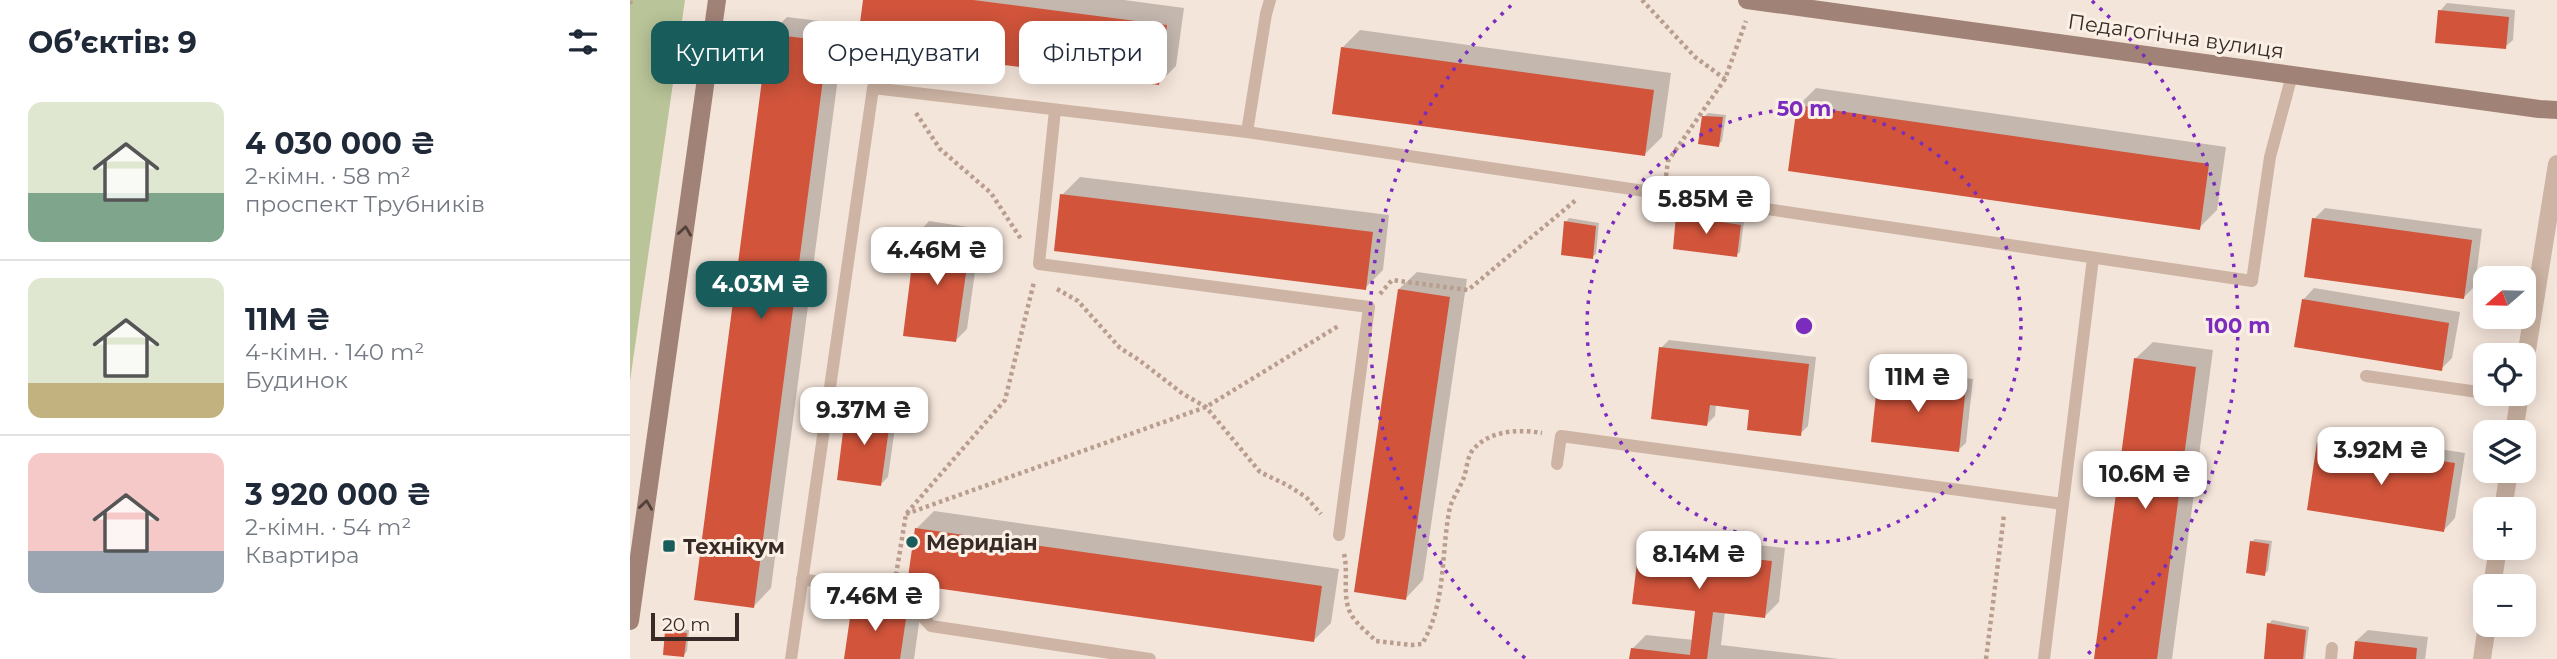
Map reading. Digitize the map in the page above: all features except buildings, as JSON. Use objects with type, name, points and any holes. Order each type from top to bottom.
[{"type":"main road","points":[[630,621],[717,0]]},
{"type":"main road","name":"Педагогічна вулиця","points":[[1747,0],[2557,110]]},
{"type":"street","points":[[2528,343],[2557,164]]},
{"type":"street","points":[[2482,659],[2485,637]]},
{"type":"lane","points":[[1247,132],[1270,0]]},
{"type":"lane","points":[[791,659],[873,88],[1247,132],[2252,281],[2270,157],[2292,75]]},
{"type":"lane","points":[[1055,110],[1039,264],[1369,307],[1339,535]]},
{"type":"lane","points":[[2044,659],[2093,258]]},
{"type":"lane","points":[[2366,376],[2473,391]]},
{"type":"lane","points":[[1557,464],[1561,436],[2063,504]]},
{"type":"lane","points":[[802,579],[904,597],[931,626],[1150,659]]},
{"type":"path","points":[[1642,0],[1695,57],[1725,79]]},
{"type":"path","points":[[1664,194],[1668,161],[1725,79],[1754,1]]},
{"type":"path","points":[[908,92],[918,119],[928,134],[940,149],[991,193],[1055,287],[1078,302],[1120,348],[1183,394],[1206,407],[1260,472],[1306,497],[1339,535],[1346,565],[1346,592],[1352,616],[1376,641],[1422,644],[1429,632],[1438,600],[1449,508],[1464,478],[1471,453],[1484,440],[1518,429],[1561,436]]},
{"type":"path","points":[[906,514],[1206,407],[1369,307],[1392,280],[1468,290],[1596,184]]},
{"type":"path","points":[[893,595],[906,514],[1004,400],[1039,264]]},
{"type":"path","points":[[1986,659],[2006,496]]},
{"type":"green space","points":[[630,0],[685,0],[682,21],[651,21],[651,84],[673,84],[630,381]]},
{"type":"place","name":"Меридіан","points":[[912,542]]},
{"type":"place","name":"Технікум","points":[[669,546]]}]
